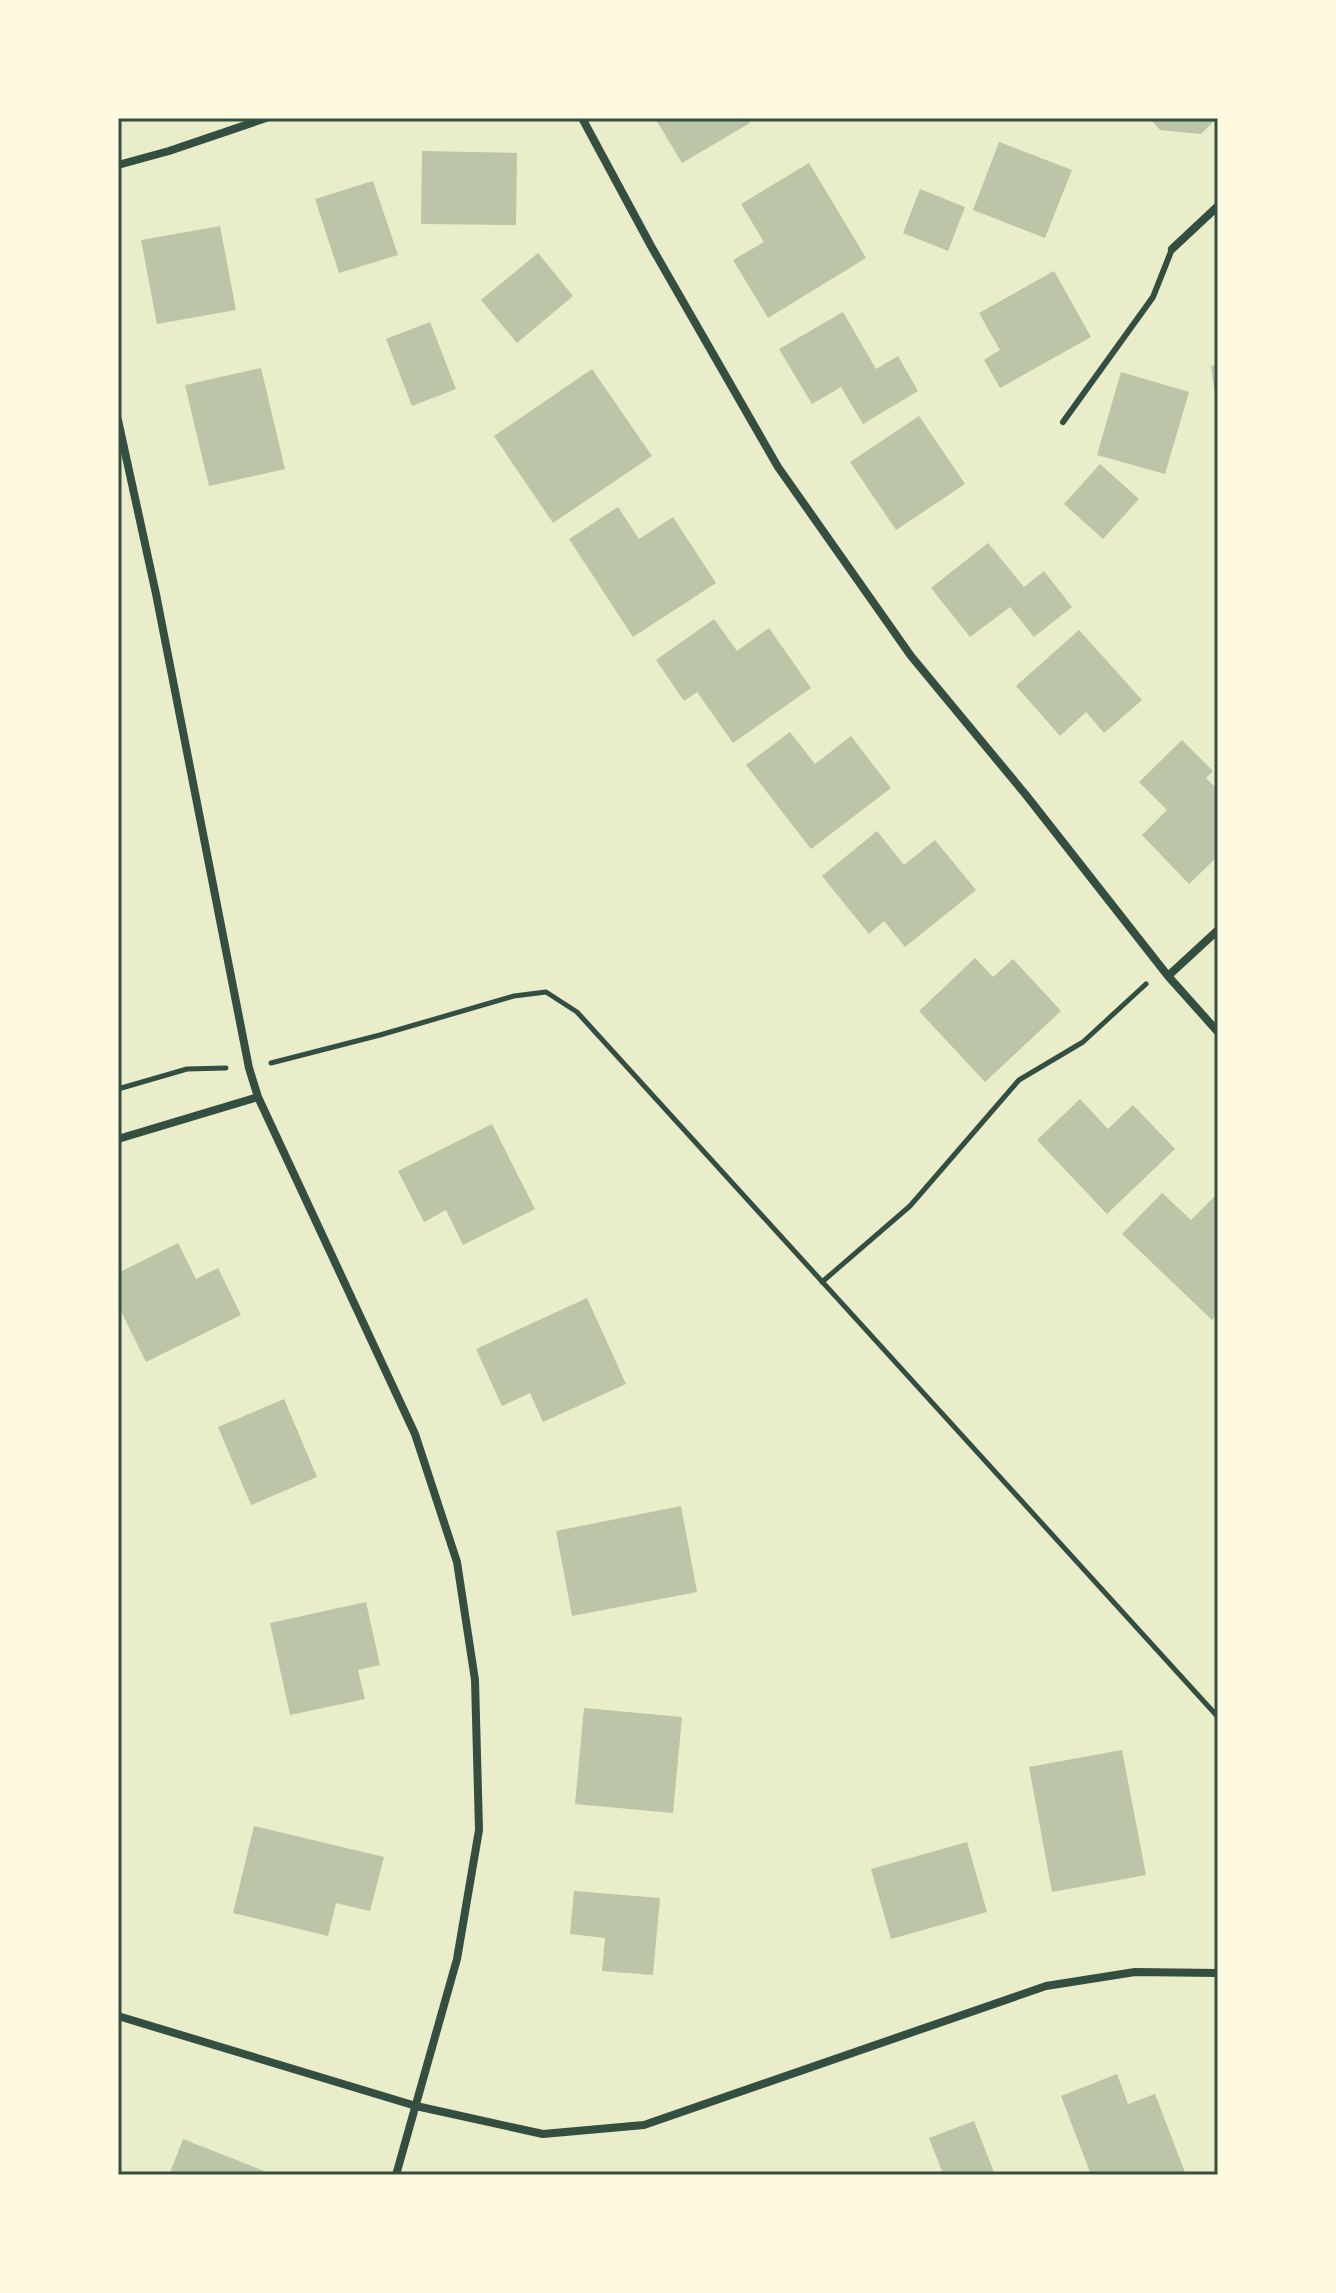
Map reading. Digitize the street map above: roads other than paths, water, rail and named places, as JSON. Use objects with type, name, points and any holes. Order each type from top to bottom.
[{"type":"street","points":[[118,165],[266,118]]},
{"type":"street","points":[[582,118],[651,246],[778,467],[911,656],[1026,795],[1165,973],[1218,1032]]},
{"type":"street","points":[[1172,249],[1218,206]]},
{"type":"street","points":[[118,420],[156,594],[249,1068],[258,1097],[415,1434],[457,1562],[475,1680],[479,1830],[457,1959],[396,2175]]},
{"type":"street","points":[[1165,973],[1218,930]]},
{"type":"street","points":[[118,1139],[258,1097]]},
{"type":"street","points":[[118,2016],[416,2106],[543,2134],[644,2125],[1046,1986],[1135,1972],[1218,1973]]},
{"type":"lane","points":[[1063,422],[1153,297],[1172,249]]}]
